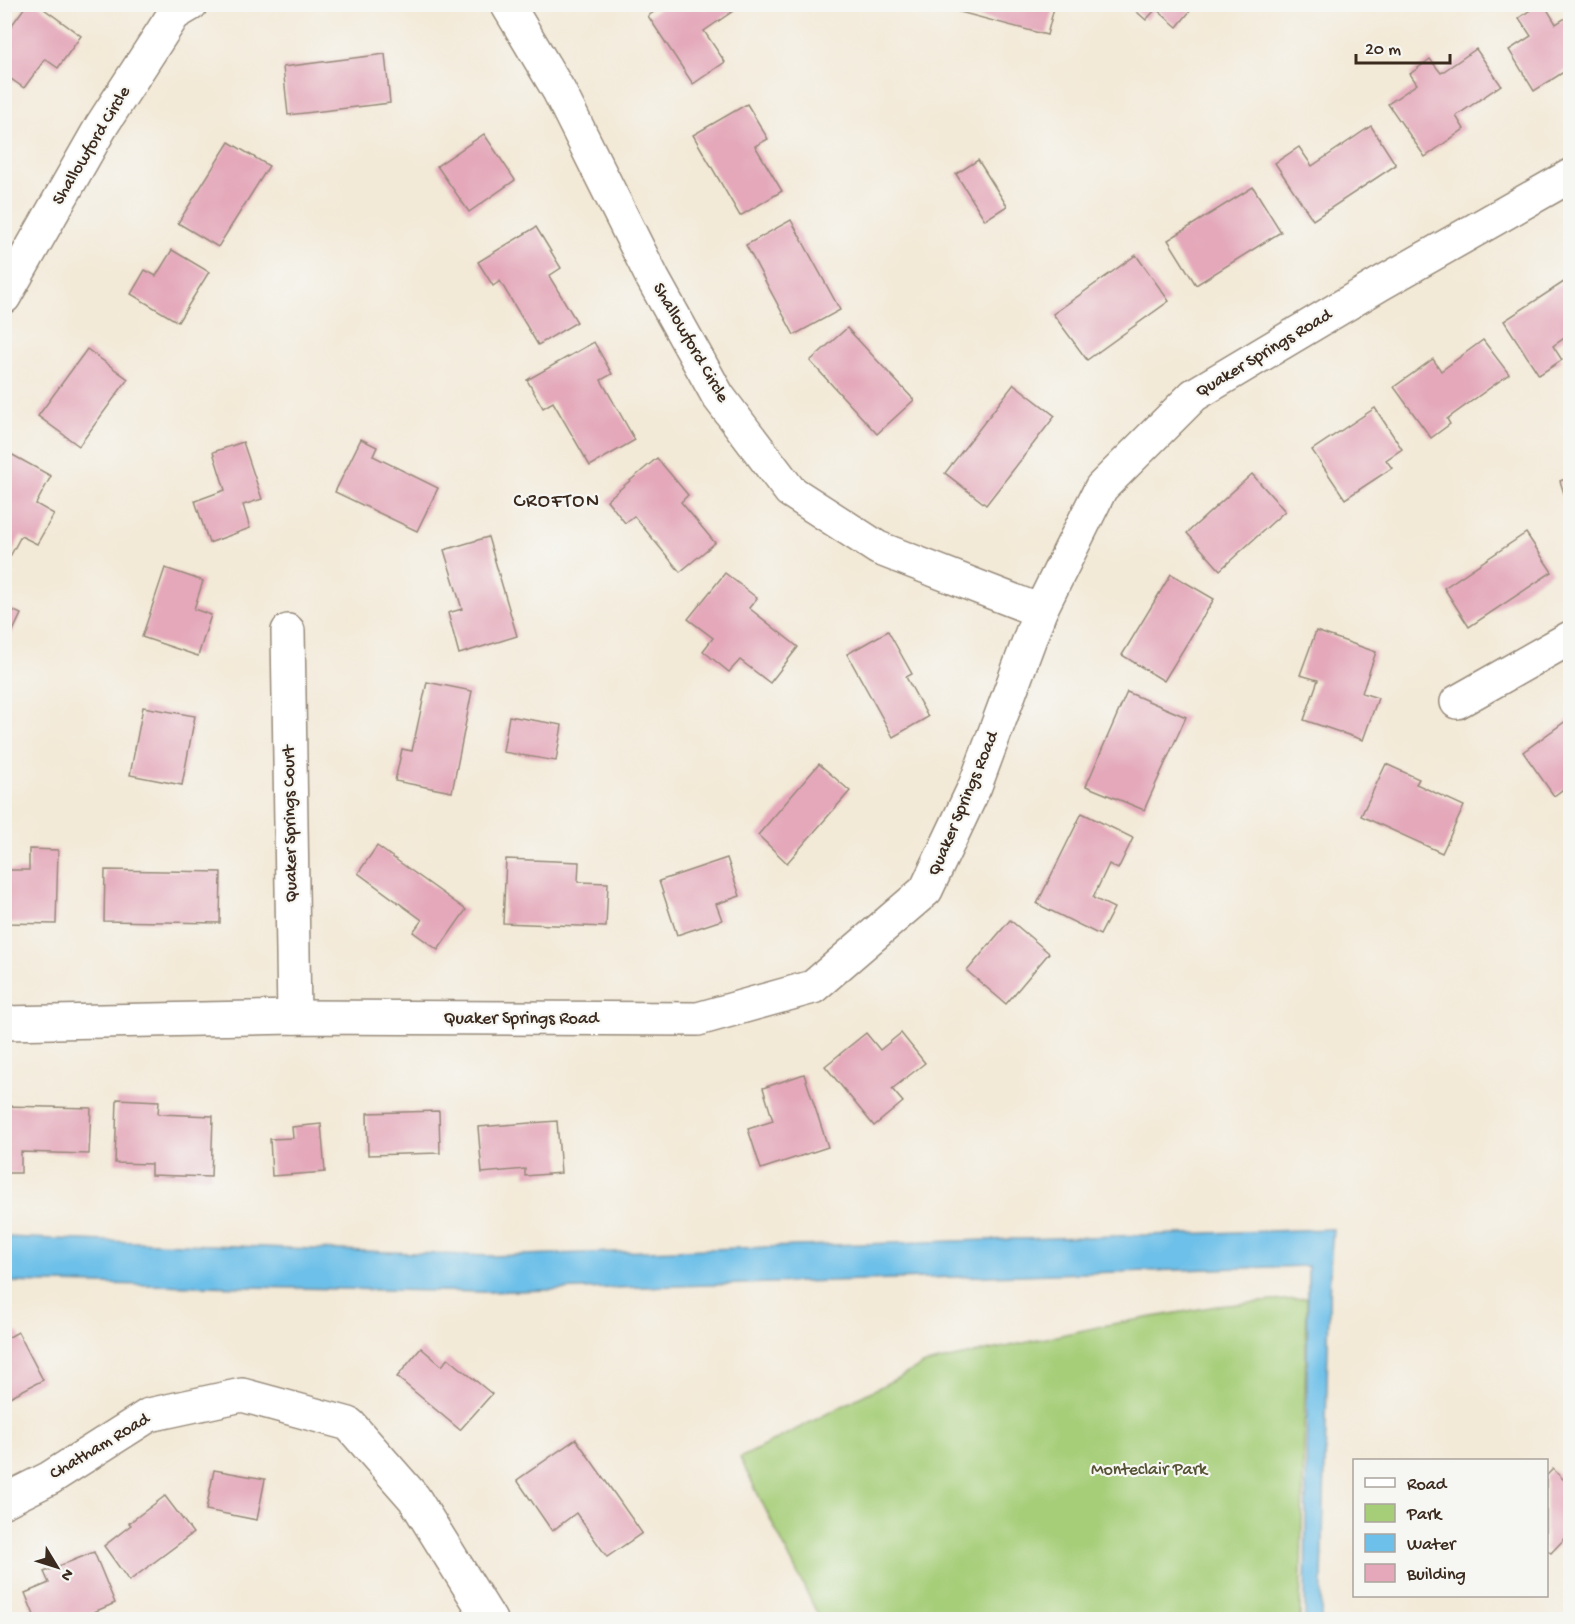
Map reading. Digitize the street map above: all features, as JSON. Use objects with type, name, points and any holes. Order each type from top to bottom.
[{"type":"street","name":"Shallowford Circle","points":[[4,297],[102,124],[174,14],[191,4]]},
{"type":"street","name":"Shallowford Circle","points":[[507,4],[559,91],[653,279],[718,396],[790,491],[878,549],[1040,611]]},
{"type":"street","name":"Quaker Springs Road","points":[[4,1023],[294,1017],[698,1019],[813,987],[926,891],[975,786],[1040,611],[1101,488],[1194,395],[1380,284],[1570,176]]},
{"type":"street","name":"Quaker Springs Court","points":[[288,631],[294,1017]]},
{"type":"street","points":[[1456,702],[1570,638]]},
{"type":"street","name":"Chatham Road","points":[[4,1501],[50,1478],[149,1415],[242,1395],[349,1424],[414,1498],[490,1620]]},
{"type":"green space","name":"Monteclair Park","points":[[1307,1298],[1300,1619],[820,1619],[740,1458],[925,1364],[1112,1324],[1217,1306]]},
{"type":"water","points":[[1333,1229],[1330,1266],[1321,1620],[1305,1619],[1308,1266],[484,1292],[4,1282],[5,1237],[490,1256]]},
{"type":"building","points":[[27,4],[37,4],[81,36],[58,68],[45,59],[24,88],[4,74],[4,36]]},
{"type":"building","points":[[666,4],[738,4],[739,7],[704,31],[725,62],[693,84],[648,16]]},
{"type":"building","points":[[937,4],[1055,4],[1047,35],[937,6]]},
{"type":"building","points":[[1128,4],[1196,4],[1177,27],[1156,9],[1146,20]]},
{"type":"building","points":[[1539,4],[1544,4],[1556,24],[1570,15],[1570,68],[1534,91],[1509,50],[1531,36],[1519,18]]},
{"type":"building","points":[[1476,49],[1501,85],[1456,116],[1464,129],[1425,157],[1388,104],[1417,84],[1410,74],[1430,59],[1441,73]]},
{"type":"building","points":[[385,54],[390,103],[288,115],[283,67]]},
{"type":"building","points":[[747,104],[768,139],[755,146],[782,191],[740,216],[693,135]]},
{"type":"building","points":[[1371,126],[1396,165],[1313,220],[1275,163],[1299,147],[1312,166]]},
{"type":"building","points":[[484,134],[515,180],[469,212],[437,166]]},
{"type":"building","points":[[229,142],[269,166],[218,247],[178,223]]},
{"type":"building","points":[[978,160],[1007,206],[985,220],[956,174]]},
{"type":"building","points":[[1253,187],[1281,232],[1196,285],[1168,240]]},
{"type":"building","points":[[791,220],[840,310],[794,335],[746,245]]},
{"type":"building","points":[[536,227],[561,268],[549,276],[577,322],[538,345],[500,281],[493,286],[478,262]]},
{"type":"building","points":[[172,250],[209,272],[178,322],[131,294],[145,270],[156,276]]},
{"type":"building","points":[[1136,255],[1169,301],[1087,360],[1053,314]]},
{"type":"building","points":[[1570,278],[1570,334],[1553,346],[1562,360],[1539,375],[1504,321]]},
{"type":"building","points":[[847,328],[914,400],[877,434],[810,361]]},
{"type":"building","points":[[1483,340],[1509,374],[1447,419],[1450,424],[1431,438],[1394,387],[1433,359],[1441,371]]},
{"type":"building","points":[[594,342],[612,374],[601,380],[635,440],[590,466],[553,402],[543,408],[527,380]]},
{"type":"building","points":[[87,349],[128,379],[79,446],[38,416]]},
{"type":"building","points":[[1014,384],[1055,416],[986,505],[945,473]]},
{"type":"building","points":[[1375,408],[1402,449],[1386,460],[1392,468],[1345,499],[1312,450]]},
{"type":"building","points":[[361,439],[377,447],[373,456],[438,488],[417,531],[335,492]]},
{"type":"building","points":[[243,442],[262,499],[243,505],[250,528],[209,543],[195,501],[225,490],[213,452]]},
{"type":"building","points":[[9,453],[51,476],[36,504],[54,514],[37,544],[21,536],[7,562],[4,561],[4,460]]},
{"type":"building","points":[[657,458],[688,495],[681,502],[715,543],[680,572],[634,516],[625,523],[607,500]]},
{"type":"building","points":[[1252,474],[1285,511],[1220,570],[1187,533]]},
{"type":"building","points":[[1570,477],[1570,512],[1560,481]]},
{"type":"building","points":[[1526,533],[1552,572],[1469,627],[1444,588]]},
{"type":"building","points":[[488,537],[517,636],[459,654],[448,613],[462,609],[444,550]]},
{"type":"building","points":[[165,568],[203,581],[194,609],[211,615],[198,656],[142,637]]},
{"type":"building","points":[[725,573],[757,598],[749,608],[798,647],[770,683],[740,660],[729,672],[703,651],[713,638],[688,619]]},
{"type":"building","points":[[1171,574],[1214,599],[1164,681],[1122,655]]},
{"type":"building","points":[[4,606],[21,614],[4,650]]},
{"type":"building","points":[[888,631],[912,674],[906,677],[928,717],[893,737],[847,654]]},
{"type":"building","points":[[1316,631],[1376,652],[1362,693],[1378,698],[1363,740],[1304,720],[1318,680],[1300,675]]},
{"type":"building","points":[[427,682],[472,691],[452,792],[395,781],[402,749],[412,751]]},
{"type":"building","points":[[1127,692],[1186,717],[1144,810],[1086,786]]},
{"type":"building","points":[[143,707],[195,716],[182,785],[130,775]]},
{"type":"building","points":[[509,716],[562,725],[556,761],[503,752]]},
{"type":"building","points":[[1570,718],[1570,784],[1554,796],[1523,752]]},
{"type":"building","points":[[819,764],[850,791],[787,863],[758,835]]},
{"type":"building","points":[[1386,764],[1419,779],[1416,784],[1464,806],[1442,853],[1361,816]]},
{"type":"building","points":[[1082,813],[1133,838],[1118,869],[1109,864],[1093,898],[1114,908],[1100,935],[1037,904]]},
{"type":"building","points":[[377,846],[466,910],[438,950],[413,932],[422,920],[358,873]]},
{"type":"building","points":[[29,849],[58,850],[56,924],[4,923],[4,870],[29,870]]},
{"type":"building","points":[[727,858],[740,896],[716,904],[722,920],[677,935],[659,881]]},
{"type":"building","points":[[506,859],[579,862],[578,882],[608,883],[606,927],[503,923]]},
{"type":"building","points":[[105,870],[221,872],[220,923],[104,921]]},
{"type":"building","points":[[1010,920],[1049,953],[1006,1004],[967,971]]},
{"type":"building","points":[[866,1033],[880,1050],[901,1033],[925,1063],[892,1089],[903,1102],[874,1126],[825,1066]]},
{"type":"building","points":[[804,1074],[828,1147],[761,1169],[748,1129],[773,1121],[763,1088]]},
{"type":"building","points":[[117,1099],[159,1101],[158,1114],[213,1116],[211,1177],[151,1175],[151,1164],[115,1163]]},
{"type":"building","points":[[4,1106],[91,1108],[89,1154],[21,1152],[21,1173],[4,1173]]},
{"type":"building","points":[[439,1111],[440,1153],[368,1155],[367,1113]]},
{"type":"building","points":[[557,1121],[561,1173],[525,1176],[525,1169],[482,1173],[478,1127]]},
{"type":"building","points":[[321,1124],[325,1172],[272,1176],[270,1139],[293,1138],[292,1127]]},
{"type":"building","points":[[18,1332],[43,1380],[4,1400],[4,1340]]},
{"type":"building","points":[[421,1348],[442,1366],[448,1358],[492,1394],[460,1430],[397,1377]]},
{"type":"building","points":[[576,1439],[642,1533],[607,1557],[576,1513],[552,1531],[517,1480]]},
{"type":"building","points":[[1553,1469],[1570,1486],[1570,1533],[1551,1553],[1548,1551],[1548,1474]]},
{"type":"building","points":[[214,1470],[265,1479],[257,1520],[206,1510]]},
{"type":"building","points":[[165,1496],[193,1533],[129,1581],[104,1546],[131,1525],[129,1523]]},
{"type":"building","points":[[94,1552],[115,1603],[75,1620],[36,1620],[25,1593],[49,1583],[44,1572]]},
{"type":"district","name":"CROFTON","points":[[557,502]]}]
